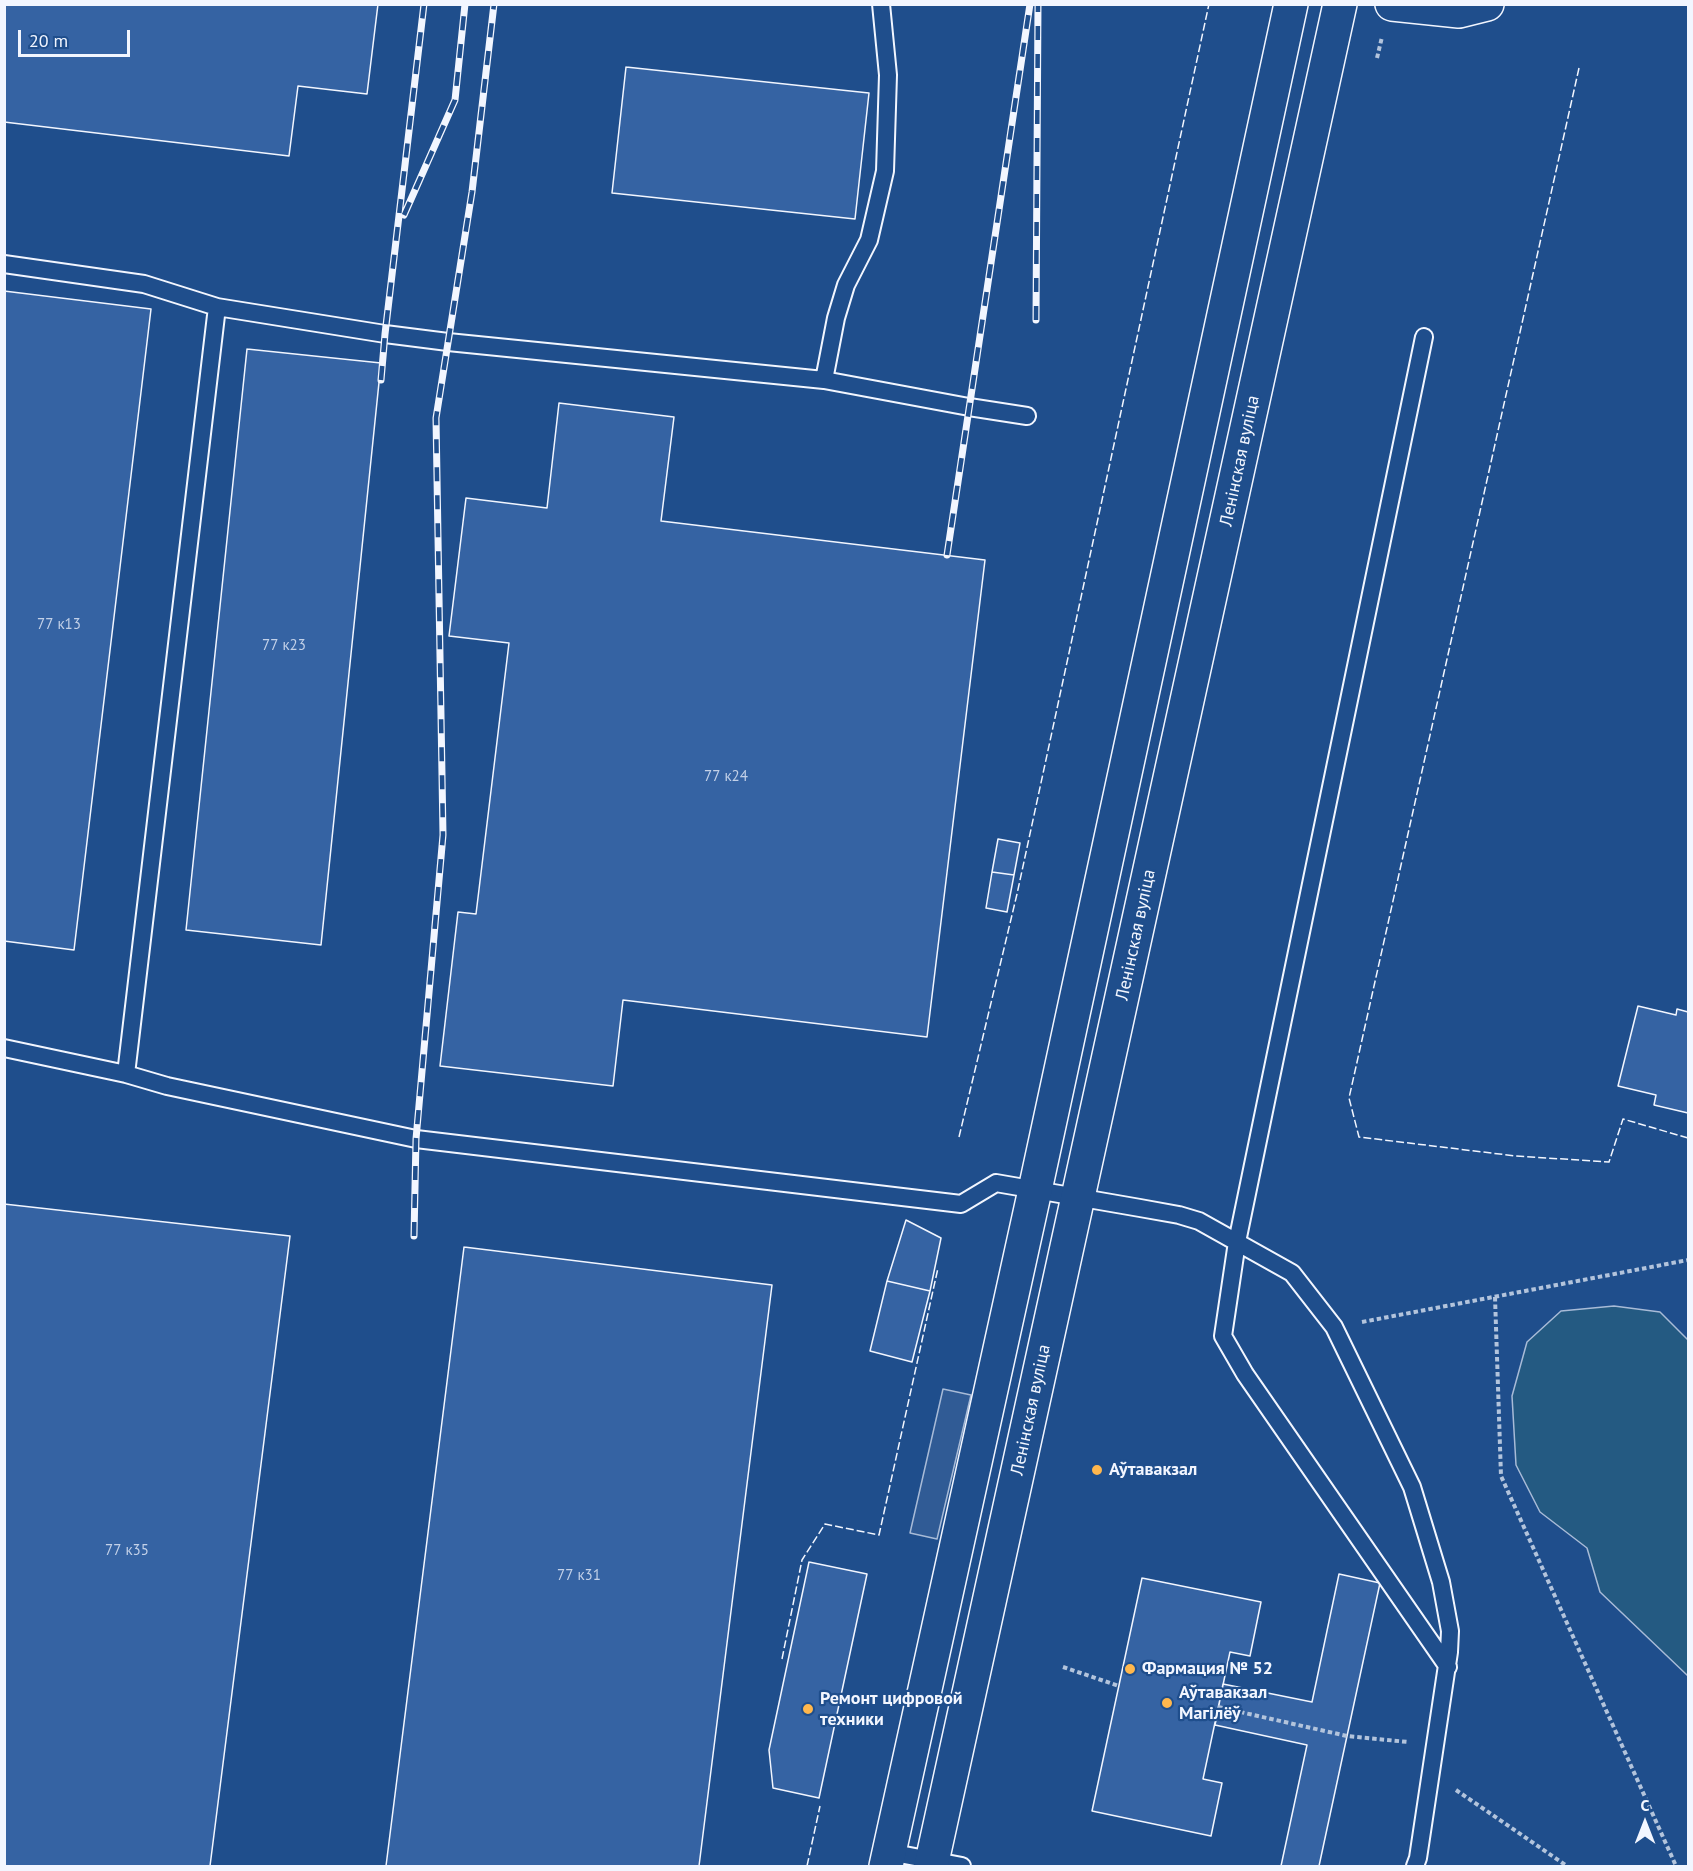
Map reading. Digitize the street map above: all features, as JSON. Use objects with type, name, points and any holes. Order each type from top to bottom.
[{"type":"main road","points":[[888,1859],[1291,4]]},
{"type":"main road","name":"Ленінская вуліца","points":[[942,1864],[1078,1197],[1340,4]]},
{"type":"main road","points":[[1392,4],[1459,11],[1487,4]]},
{"type":"lane","points":[[824,380],[836,318],[846,285],[868,240],[885,171],[888,75],[880,4]]},
{"type":"lane","points":[[4,264],[144,284],[217,307],[385,334],[824,380],[1027,416]]},
{"type":"lane","points":[[126,1074],[217,307]]},
{"type":"lane","points":[[1424,337],[1237,1242],[1223,1336],[1245,1374],[1448,1667]]},
{"type":"lane","points":[[4,1048],[126,1074],[167,1086],[416,1138],[961,1204],[996,1183],[1078,1197],[1179,1215],[1199,1221],[1292,1273],[1334,1328],[1412,1487],[1441,1582],[1450,1630],[1448,1667],[1415,1866]]},
{"type":"lane","points":[[888,1859],[942,1864]]},
{"type":"path","points":[[1334,1328],[1689,1260]]},
{"type":"path","points":[[1495,1297],[1501,1476],[1676,1866]]},
{"type":"path","points":[[1063,1667],[1119,1686]]},
{"type":"path","points":[[1218,1707],[1347,1736],[1436,1745]]},
{"type":"path","points":[[1431,1772],[1566,1866]]},
{"type":"shaded area","points":[[1614,1306],[1660,1312],[1688,1340],[1688,1676],[1600,1592],[1587,1548],[1540,1512],[1516,1465],[1512,1396],[1527,1342],[1561,1311]]},
{"type":"shaded area","points":[[943,1389],[971,1395],[937,1539],[910,1533]]},
{"type":"building","points":[[4,4],[378,4],[367,94],[298,86],[289,156],[4,122]]},
{"type":"building","points":[[626,67],[869,93],[855,219],[612,193]]},
{"type":"building","points":[[4,291],[151,309],[74,950],[4,941]]},
{"type":"building","points":[[247,349],[381,363],[321,945],[186,930]]},
{"type":"building","points":[[559,403],[674,417],[661,521],[985,560],[927,1037],[623,1000],[613,1086],[440,1066],[458,912],[476,914],[509,643],[449,636],[466,498],[547,508]]},
{"type":"building","points":[[998,839],[1020,843],[1014,875],[992,872]]},
{"type":"building","points":[[992,872],[1014,875],[1007,912],[986,908]]},
{"type":"building","points":[[1638,1006],[1676,1015],[1677,1009],[1688,1012],[1688,1113],[1654,1105],[1656,1095],[1618,1086]]},
{"type":"building","points":[[4,1204],[290,1236],[210,1866],[4,1866]]},
{"type":"building","points":[[906,1220],[941,1238],[930,1291],[887,1281]]},
{"type":"building","points":[[464,1247],[772,1285],[699,1866],[386,1866]]},
{"type":"building","points":[[887,1281],[930,1291],[912,1362],[870,1351]]},
{"type":"building","name":"Ремонт цифровой техники","points":[[809,1562],[867,1574],[819,1798],[773,1788],[769,1750]]},
{"type":"building","points":[[1339,1574],[1380,1583],[1319,1866],[1281,1866],[1307,1745],[1215,1725],[1223,1684],[1312,1702]]},
{"type":"building","name":"Аўтавакзал Магілёў","points":[[1142,1578],[1261,1602],[1250,1656],[1230,1652],[1203,1779],[1222,1783],[1211,1836],[1092,1811]]},
{"type":"railway","points":[[381,380],[424,4]]},
{"type":"railway","points":[[404,215],[455,100],[465,4]]},
{"type":"railway","points":[[414,1236],[416,1139],[443,835],[436,418],[472,192],[494,4]]},
{"type":"railway","points":[[947,555],[1030,4]]},
{"type":"railway","points":[[1036,320],[1038,4]]},
{"type":"fence","points":[[959,1137],[1017,894],[1209,4]]},
{"type":"fence","points":[[1579,68],[1349,1098],[1359,1137],[1516,1156],[1609,1162],[1623,1119],[1688,1138]]},
{"type":"fence","points":[[782,1659],[802,1560],[825,1524],[879,1535],[938,1268]]},
{"type":"fence","points":[[807,1866],[820,1806]]},
{"type":"place","name":"Аўтавакзал","points":[[1097,1470]]},
{"type":"place","name":"Фармация № 52","points":[[1130,1669]]},
{"type":"place","name":"Аўтавакзал Магілёў","points":[[1167,1703]]},
{"type":"place","name":"Ремонт цифровой техники","points":[[808,1709]]}]
